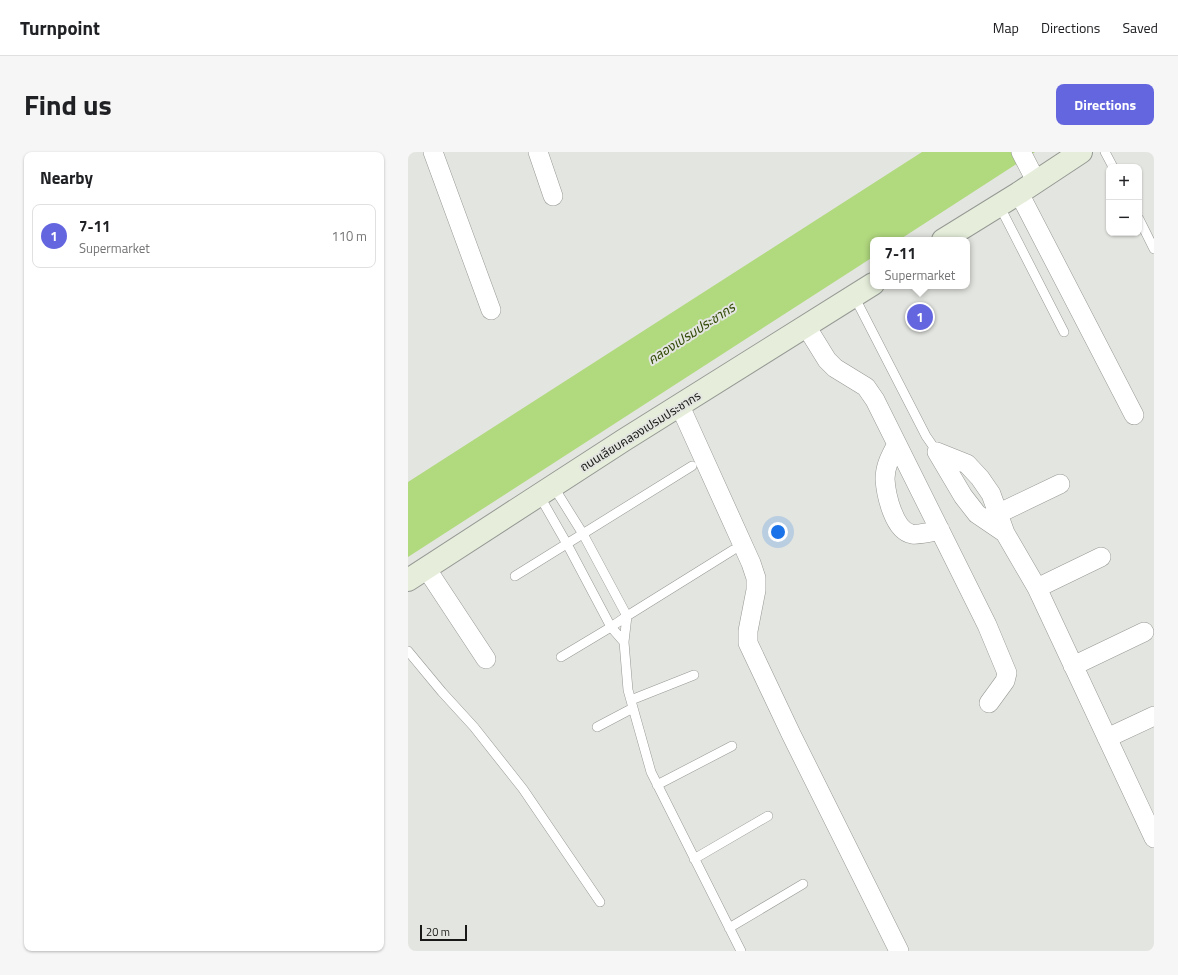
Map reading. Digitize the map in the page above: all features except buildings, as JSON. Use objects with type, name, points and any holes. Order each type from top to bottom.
[{"type":"street","points":[[433,152],[491,310]]},
{"type":"street","points":[[538,152],[554,196]]},
{"type":"street","points":[[947,237],[1019,193],[1081,152]]},
{"type":"street","points":[[1023,156],[1036,181]]},
{"type":"street","points":[[1019,193],[1134,415]]},
{"type":"street","name":"ถนนเลียบคลองเปรมประชากร","points":[[408,580],[870,286]]},
{"type":"street","points":[[806,326],[827,360],[835,368],[866,387],[875,400],[987,625],[1006,673],[1005,681],[989,702]]},
{"type":"street","points":[[680,406],[751,563],[756,578],[756,590],[748,631],[748,643],[791,734],[899,951]]},
{"type":"street","points":[[896,444],[888,463],[885,479],[895,520],[902,530],[911,534],[921,534],[940,530]]},
{"type":"street","points":[[937,452],[963,496],[977,514],[992,516],[1060,484]]},
{"type":"street","points":[[992,516],[1005,533],[1037,588],[1107,738],[1148,812],[1154,838]]},
{"type":"street","points":[[1037,588],[1100,558]]},
{"type":"street","points":[[426,568],[486,659]]},
{"type":"street","points":[[1073,666],[1144,632]]},
{"type":"street","points":[[1107,738],[1154,716]]},
{"type":"lane","points":[[1105,152],[1111,164]]},
{"type":"lane","points":[[999,205],[1064,332]]},
{"type":"lane","points":[[1142,223],[1150,232],[1154,249]]},
{"type":"lane","points":[[854,296],[926,436],[937,452]]},
{"type":"lane","points":[[515,576],[692,466]]},
{"type":"lane","points":[[546,491],[583,534],[627,616],[624,642],[628,690],[650,772],[741,951]]},
{"type":"lane","points":[[546,491],[567,544],[611,627],[624,642]]},
{"type":"lane","points":[[561,657],[733,550]]},
{"type":"lane","points":[[408,651],[474,727],[523,789],[600,902]]},
{"type":"lane","points":[[597,727],[632,704],[694,675]]},
{"type":"lane","points":[[657,785],[732,746]]},
{"type":"lane","points":[[694,859],[768,816]]},
{"type":"lane","points":[[729,928],[803,884]]},
{"type":"water","name":"คลองเปรมประชากร","points":[[922,152],[1035,152],[904,237],[870,237],[870,259],[408,557],[408,482]]},
{"type":"place","name":"7-11","points":[[920,317]]}]
